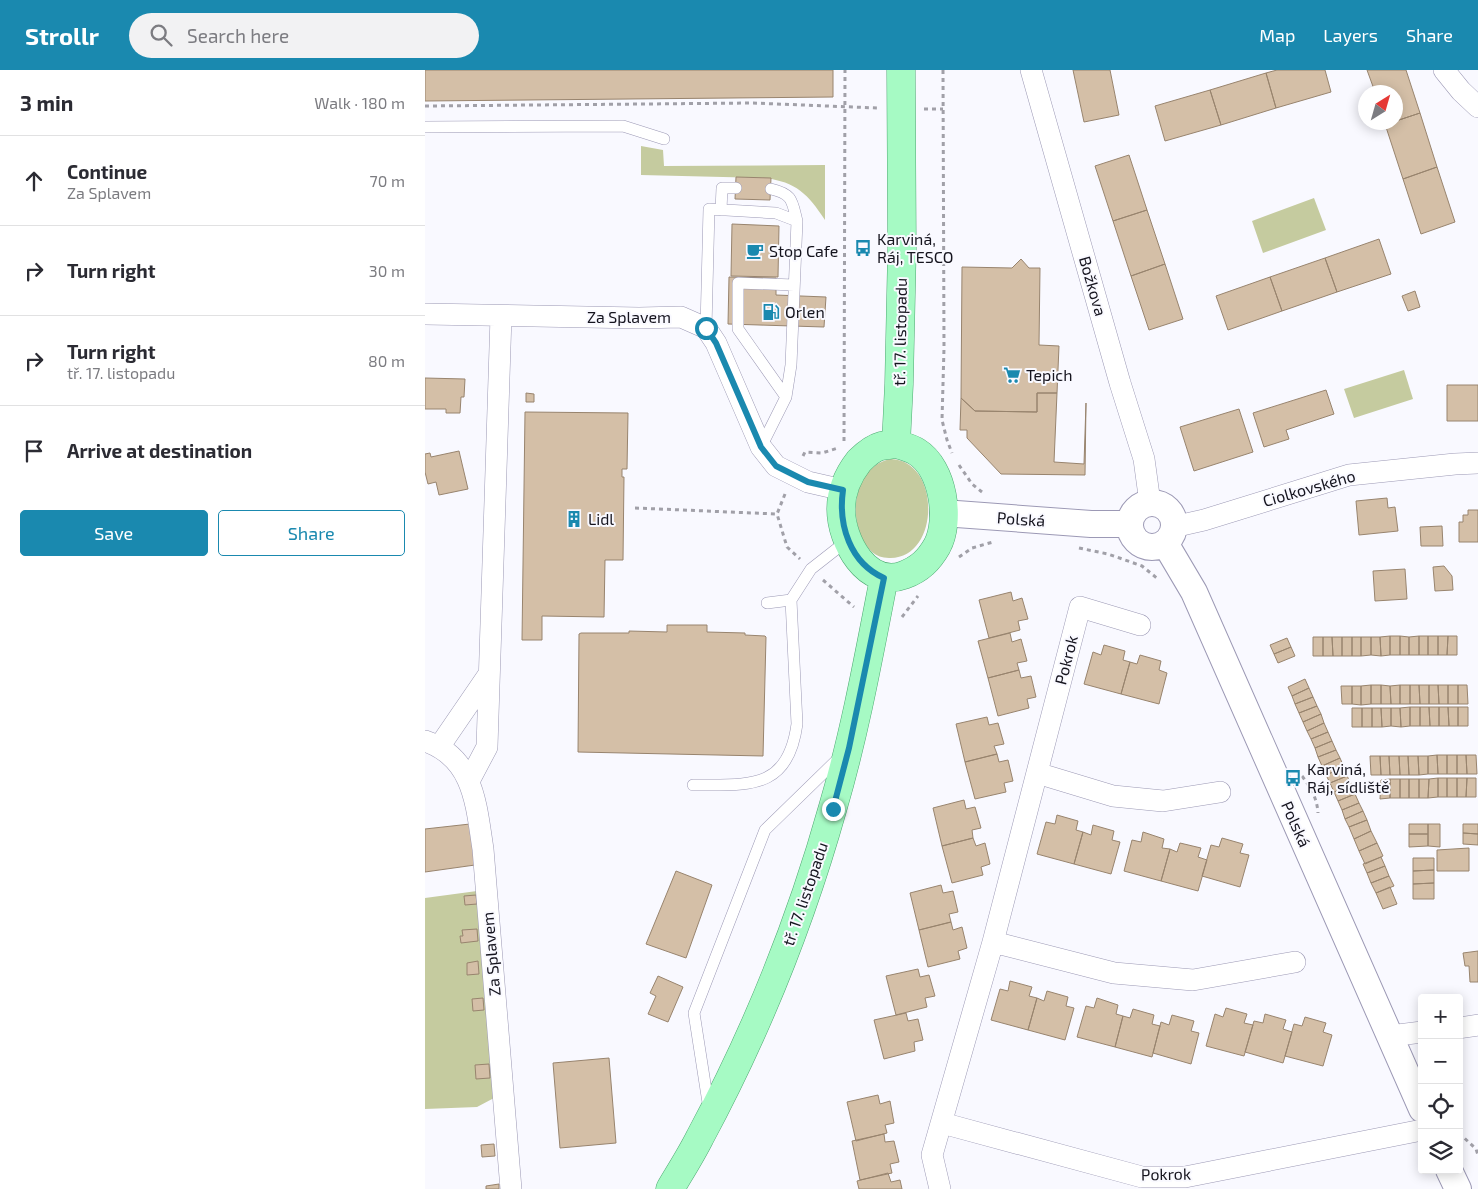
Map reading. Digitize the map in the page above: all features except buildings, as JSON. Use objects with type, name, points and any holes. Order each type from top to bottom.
[{"type":"main road","name":"tř. 17. listopadu","points":[[896,444],[901,258],[901,70]]},
{"type":"main road","points":[[896,444],[918,452],[931,467],[942,489],[942,528],[939,542],[924,564],[915,571],[901,576],[884,578],[867,568],[856,555],[848,540],[841,512],[843,490],[853,468],[862,458],[880,446],[896,444]]},
{"type":"main road","name":"tř. 17. listopadu","points":[[670,1189],[711,1116],[754,1026],[782,959],[833,809],[849,748],[884,578]]},
{"type":"street","name":"Božkova","points":[[1031,70],[1120,383],[1144,459],[1150,503]]},
{"type":"street","points":[[1444,70],[1478,107]]},
{"type":"street","name":"Za Splavem","points":[[425,314],[681,317],[706,328]]},
{"type":"street","points":[[469,781],[487,747],[501,316]]},
{"type":"street","points":[[706,328],[716,343],[761,447],[776,466],[808,482],[843,490]]},
{"type":"street","name":"Ciolkovského","points":[[1169,535],[1204,520],[1349,475],[1478,463]]},
{"type":"street","points":[[1150,503],[1162,506],[1167,510],[1173,521],[1169,535],[1158,546],[1151,547],[1138,542],[1133,537],[1130,524],[1131,518],[1139,508],[1150,503]]},
{"type":"street","name":"Polská","points":[[943,513],[1091,524],[1130,524]]},
{"type":"street","name":"Polská","points":[[1169,535],[1418,1099]]},
{"type":"street","name":"Pokrok","points":[[940,1189],[932,1155],[993,942],[1080,607],[1140,625]]},
{"type":"street","points":[[432,744],[490,674]]},
{"type":"street","name":"Za Splavem","points":[[432,744],[453,757],[469,781],[477,808],[483,849],[511,1189]]},
{"type":"street","points":[[1037,773],[1121,797],[1163,801],[1220,792]]},
{"type":"street","points":[[993,942],[1113,973],[1193,980],[1295,962]]},
{"type":"street","points":[[1463,1027],[1478,1025]]},
{"type":"street","points":[[1389,1036],[1418,1032]]},
{"type":"street","name":"Pokrok","points":[[942,1123],[1142,1177],[1185,1177],[1418,1131]]},
{"type":"street","points":[[1451,1174],[1458,1189]]},
{"type":"lane","points":[[425,127],[623,126],[664,140]]},
{"type":"lane","points":[[721,210],[722,188],[736,188]]},
{"type":"lane","points":[[761,447],[786,397],[791,365],[797,221],[791,200],[782,192],[771,189]]},
{"type":"lane","points":[[706,328],[709,209],[776,213],[797,221]]},
{"type":"lane","points":[[786,397],[738,329],[738,283],[794,285]]},
{"type":"lane","points":[[693,785],[747,784],[774,774],[783,766],[795,739],[797,724],[791,600],[811,569],[848,540]]},
{"type":"lane","points":[[767,603],[791,600]]},
{"type":"lane","points":[[711,1116],[694,1013],[765,830],[849,748]]},
{"type":"path","points":[[793,476],[805,452],[822,452],[845,446],[845,70]]},
{"type":"path","points":[[943,70],[944,348],[942,420],[947,440],[956,460],[971,484],[996,503],[995,518]]},
{"type":"path","points":[[425,106],[753,103],[845,108],[943,109]]},
{"type":"path","points":[[635,508],[777,514]]},
{"type":"path","points":[[1077,548],[1108,554],[1142,566],[1161,582]]},
{"type":"path","points":[[1463,1137],[1478,1154]]},
{"type":"green space","points":[[641,146],[663,150],[664,166],[825,165],[825,220],[807,196],[793,186],[776,180],[765,178],[641,175]]},
{"type":"green space","points":[[1314,198],[1326,230],[1263,253],[1252,221]]},
{"type":"green space","points":[[1404,370],[1413,399],[1354,418],[1344,389]]},
{"type":"green space","points":[[891,459],[908,464],[919,476],[926,492],[928,510],[925,528],[918,544],[906,554],[884,558],[872,552],[861,536],[857,525],[856,501],[863,479],[870,470],[879,463]]},
{"type":"green space","points":[[477,891],[494,1098],[477,1107],[425,1109],[425,898]]},
{"type":"place","name":"Karviná, Ráj, TESCO","points":[[863,248]]},
{"type":"place","name":"Stop Cafe","points":[[755,251]]},
{"type":"place","name":"Orlen","points":[[771,312]]},
{"type":"place","name":"Tepich","points":[[1012,375]]},
{"type":"place","name":"Lidl","points":[[574,519]]},
{"type":"place","name":"Karviná, Ráj, sídliště","points":[[1293,778]]},
{"type":"route","points":[[706,328],[716,343],[761,447],[776,466],[793,476],[808,482],[843,490],[841,512],[848,540],[856,555],[867,568],[884,578],[864,681],[833,809]]}]
